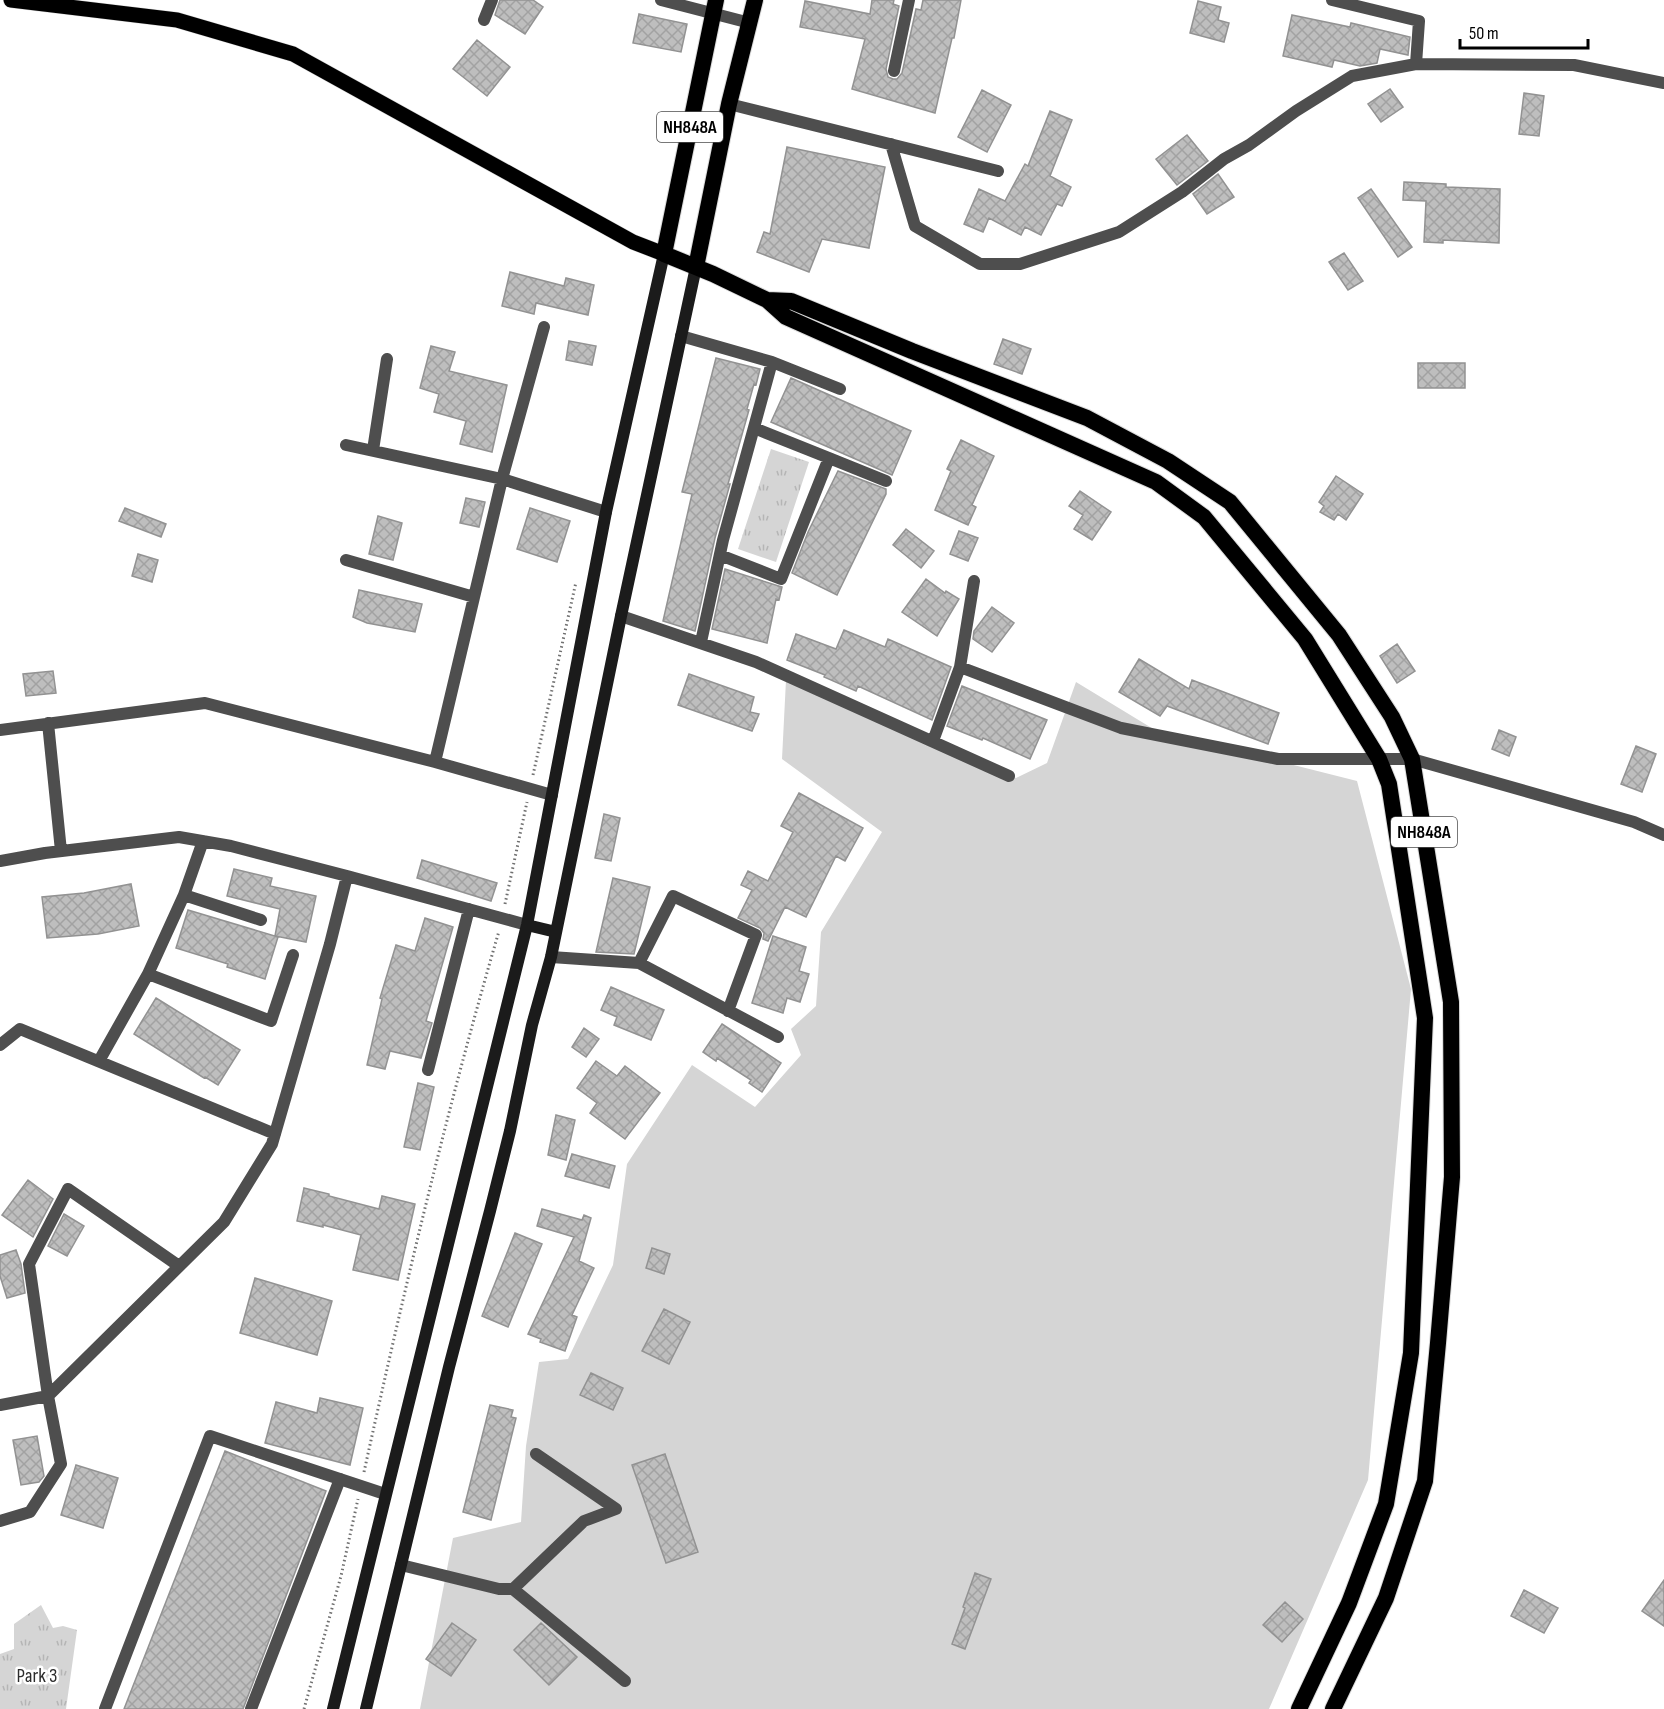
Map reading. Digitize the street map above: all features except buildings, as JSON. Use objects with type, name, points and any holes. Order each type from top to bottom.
[{"type":"highway","name":"NH848A","points":[[755,0],[729,104],[696,267],[767,300],[786,317],[1156,482],[1204,517],[1305,639],[1379,759],[1389,784],[1425,1018],[1411,1353],[1386,1504],[1349,1603],[1299,1709]]},
{"type":"highway","name":"NH848A","points":[[664,254],[715,7]]},
{"type":"highway","points":[[664,254],[696,267]]},
{"type":"highway","name":"NH848A","points":[[767,300],[791,301],[912,351],[1087,418],[1168,462],[1230,502],[1338,635],[1392,717],[1412,759],[1451,1002],[1452,1177],[1425,1481],[1386,1598],[1333,1709]]},
{"type":"main road","points":[[11,0],[177,20],[293,54],[633,242],[664,254],[606,512],[527,925],[333,1709]]},
{"type":"main road","points":[[366,1709],[446,1379],[493,1199],[532,1025],[551,957],[696,267]]},
{"type":"main road","points":[[527,925],[556,932]]},
{"type":"street","points":[[484,20],[492,0]]},
{"type":"street","points":[[662,0],[715,7],[750,23]]},
{"type":"street","points":[[894,71],[909,0]]},
{"type":"street","points":[[1332,0],[1419,21],[1416,64]]},
{"type":"street","points":[[891,144],[915,226],[980,264],[1020,264],[1119,232],[1182,192],[1224,159],[1249,145],[1296,111],[1352,76],[1416,64],[1574,65],[1664,83]]},
{"type":"street","points":[[729,104],[998,171]]},
{"type":"street","points":[[435,762],[502,479],[544,327]]},
{"type":"street","points":[[681,336],[772,362],[840,389]]},
{"type":"street","points":[[372,450],[387,359]]},
{"type":"street","points":[[700,642],[720,555],[772,362]]},
{"type":"street","points":[[754,428],[886,481]]},
{"type":"street","points":[[346,445],[502,479],[606,512]]},
{"type":"street","points":[[720,555],[781,579],[829,458]]},
{"type":"street","points":[[346,560],[474,597]]},
{"type":"street","points":[[933,741],[960,667],[974,581]]},
{"type":"street","points":[[621,616],[756,662],[1010,776]]},
{"type":"street","points":[[960,667],[1121,728],[1278,759],[1412,759],[1634,822],[1664,835]]},
{"type":"street","points":[[0,730],[205,703],[435,762],[552,795]]},
{"type":"street","points":[[48,723],[61,851]]},
{"type":"street","points":[[0,861],[61,851],[179,837],[231,846],[527,925]]},
{"type":"street","points":[[99,1061],[148,974],[184,895],[203,841]]},
{"type":"street","points":[[0,1405],[48,1396],[224,1222],[272,1144],[330,944],[347,876]]},
{"type":"street","points":[[184,895],[261,920]]},
{"type":"street","points":[[639,963],[673,896],[756,935],[728,1011]]},
{"type":"street","points":[[428,1070],[469,909]]},
{"type":"street","points":[[148,974],[271,1021],[293,955]]},
{"type":"street","points":[[551,957],[639,963],[778,1037]]},
{"type":"street","points":[[0,1045],[20,1029],[275,1134]]},
{"type":"street","points":[[0,1521],[30,1512],[61,1464],[48,1396],[29,1264],[68,1190],[180,1266]]},
{"type":"street","points":[[105,1709],[210,1436],[385,1494]]},
{"type":"street","points":[[513,1589],[584,1521],[616,1509],[536,1454]]},
{"type":"street","points":[[251,1709],[340,1479]]},
{"type":"street","points":[[401,1565],[499,1589],[513,1589],[625,1681]]},
{"type":"path","points":[[362,1482],[390,1353],[476,1010],[502,917],[579,572]]},
{"type":"path","points":[[304,1709],[341,1576],[359,1494]]},
{"type":"green space","points":[[771,449],[809,462],[776,562],[738,549]]},
{"type":"green space","points":[[786,680],[1016,778],[1047,763],[1076,682],[1155,730],[1357,781],[1411,989],[1368,1480],[1269,1709],[420,1709],[453,1538],[521,1522],[526,1446],[539,1362],[568,1359],[613,1265],[627,1164],[692,1065],[755,1107],[801,1055],[791,1029],[816,1006],[821,932],[882,832],[782,759]]},
{"type":"green space","name":"Park 3","points":[[41,1605],[53,1628],[63,1626],[77,1630],[66,1709],[0,1709],[0,1654],[14,1649],[14,1624]]}]
